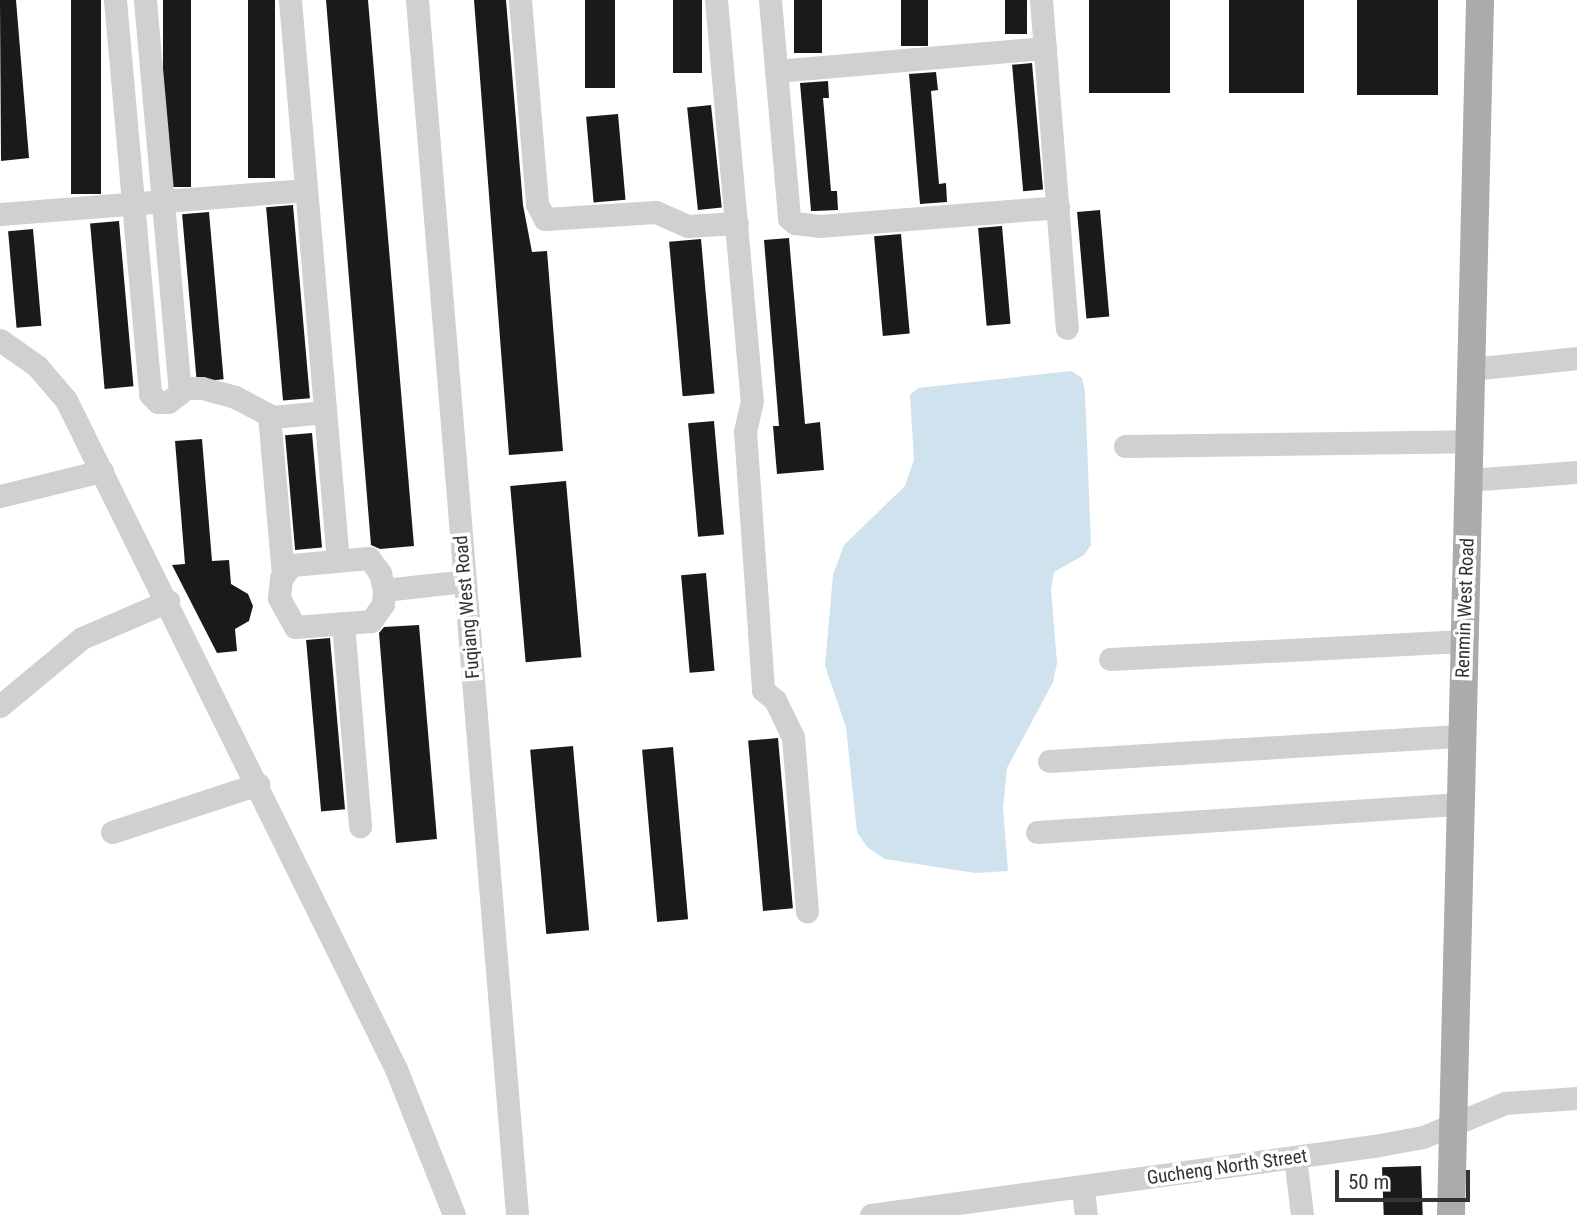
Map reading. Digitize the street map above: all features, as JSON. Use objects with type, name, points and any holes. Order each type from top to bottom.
[{"type":"main road","name":"Renmin West Road","points":[[1451,1215],[1450,1125],[1480,0]]},
{"type":"street","points":[[115,0],[150,394],[158,402],[168,402],[180,393],[180,388],[145,0]]},
{"type":"street","points":[[290,0],[338,561]]},
{"type":"street","name":"Fuqiang West Road","points":[[417,0],[517,1215]]},
{"type":"street","points":[[520,0],[537,204],[545,219],[656,212],[688,226],[737,223]]},
{"type":"street","points":[[716,0],[752,401],[745,430],[763,690],[775,700],[793,737],[807,911]]},
{"type":"street","points":[[770,0],[789,218],[795,223],[819,226],[1058,207]]},
{"type":"street","points":[[1041,0],[1067,328]]},
{"type":"street","points":[[776,71],[1045,48]]},
{"type":"street","points":[[0,214],[306,190]]},
{"type":"street","points":[[0,340],[54,382],[102,471],[168,600],[396,1069],[454,1215]]},
{"type":"street","points":[[1471,369],[1577,358]]},
{"type":"street","points":[[180,388],[202,388],[235,397],[269,415],[296,418],[325,412]]},
{"type":"street","points":[[269,415],[283,576],[279,598],[295,627],[371,621],[383,604],[384,590],[380,573],[369,558],[292,565],[283,576]]},
{"type":"street","points":[[1125,446],[1469,441]]},
{"type":"street","points":[[0,496],[102,471]]},
{"type":"street","points":[[1468,480],[1577,472]]},
{"type":"street","points":[[384,590],[465,581]]},
{"type":"street","points":[[0,706],[82,638],[168,600]]},
{"type":"street","points":[[343,623],[360,826]]},
{"type":"street","points":[[1110,659],[1464,641]]},
{"type":"street","points":[[1049,761],[1461,736]]},
{"type":"street","points":[[112,832],[258,784]]},
{"type":"street","points":[[1037,832],[1460,804]]},
{"type":"street","name":"Gucheng North Street","points":[[871,1215],[1083,1188],[1423,1137],[1506,1103],[1577,1098]]},
{"type":"street","points":[[1295,1157],[1302,1215]]},
{"type":"street","points":[[1083,1188],[1086,1215]]},
{"type":"water","points":[[1071,371],[1082,378],[1085,392],[1091,545],[1084,555],[1054,572],[1051,589],[1057,663],[1053,682],[1007,768],[1003,808],[1008,871],[975,873],[885,859],[867,847],[857,832],[846,727],[825,666],[833,575],[844,545],[905,486],[914,460],[910,395],[918,388]]},
{"type":"building","points":[[0,0],[16,0],[29,158],[1,161]]},
{"type":"building","points":[[71,0],[101,0],[101,194],[71,194]]},
{"type":"building","points":[[163,0],[191,0],[191,187],[163,187]]},
{"type":"building","points":[[248,0],[275,0],[275,178],[248,178]]},
{"type":"building","points":[[326,0],[368,0],[414,546],[380,549],[371,545]]},
{"type":"building","points":[[474,0],[506,0],[523,205],[532,252],[547,251],[563,451],[509,455]]},
{"type":"building","points":[[585,0],[615,0],[615,88],[585,88]]},
{"type":"building","points":[[673,0],[702,0],[702,73],[673,73]]},
{"type":"building","points":[[794,0],[822,0],[822,53],[794,53]]},
{"type":"building","points":[[901,0],[928,0],[928,46],[901,46]]},
{"type":"building","points":[[1005,0],[1027,0],[1027,34],[1005,34]]},
{"type":"building","points":[[1089,0],[1170,0],[1170,93],[1089,93]]},
{"type":"building","points":[[1229,0],[1304,0],[1304,93],[1229,93]]},
{"type":"building","points":[[1357,0],[1438,0],[1438,95],[1357,95]]},
{"type":"building","points":[[1032,63],[1043,190],[1023,191],[1012,65]]},
{"type":"building","points":[[936,72],[938,90],[931,91],[939,184],[946,183],[947,202],[920,204],[909,74]]},
{"type":"building","points":[[828,81],[829,98],[823,98],[831,191],[837,191],[838,210],[811,211],[800,83]]},
{"type":"building","points":[[711,105],[722,207],[698,210],[687,108]]},
{"type":"building","points":[[618,114],[625,200],[594,202],[586,117]]},
{"type":"building","points":[[293,205],[310,398],[283,401],[266,207]]},
{"type":"building","points":[[1100,210],[1109,317],[1086,319],[1077,212]]},
{"type":"building","points":[[209,212],[224,379],[197,382],[182,214]]},
{"type":"building","points":[[119,221],[133,386],[105,389],[90,224]]},
{"type":"building","points":[[1002,226],[1011,324],[987,326],[978,228]]},
{"type":"building","points":[[33,229],[41,326],[17,328],[8,231]]},
{"type":"building","points":[[901,234],[910,334],[883,336],[874,236]]},
{"type":"building","points":[[789,238],[805,424],[820,422],[824,470],[777,474],[773,426],[779,426],[764,240]]},
{"type":"building","points":[[701,239],[715,393],[683,396],[669,242]]},
{"type":"building","points":[[714,421],[724,535],[698,537],[688,423]]},
{"type":"building","points":[[312,433],[322,548],[295,550],[285,435]]},
{"type":"building","points":[[202,439],[212,561],[229,560],[231,584],[248,594],[253,606],[249,621],[235,629],[237,651],[217,653],[172,565],[185,564],[175,441]]},
{"type":"building","points":[[566,481],[581,657],[526,662],[510,486]]},
{"type":"building","points":[[706,573],[715,671],[690,673],[681,575]]},
{"type":"building","points":[[419,625],[437,839],[396,843],[379,633],[384,627]]},
{"type":"building","points":[[330,638],[345,809],[321,811],[306,640]]},
{"type":"building","points":[[778,738],[793,908],[763,911],[748,741]]},
{"type":"building","points":[[573,746],[589,930],[546,934],[530,750]]},
{"type":"building","points":[[673,747],[688,919],[657,922],[642,750]]},
{"type":"building","points":[[1421,1166],[1423,1215],[1384,1215],[1382,1167]]}]
